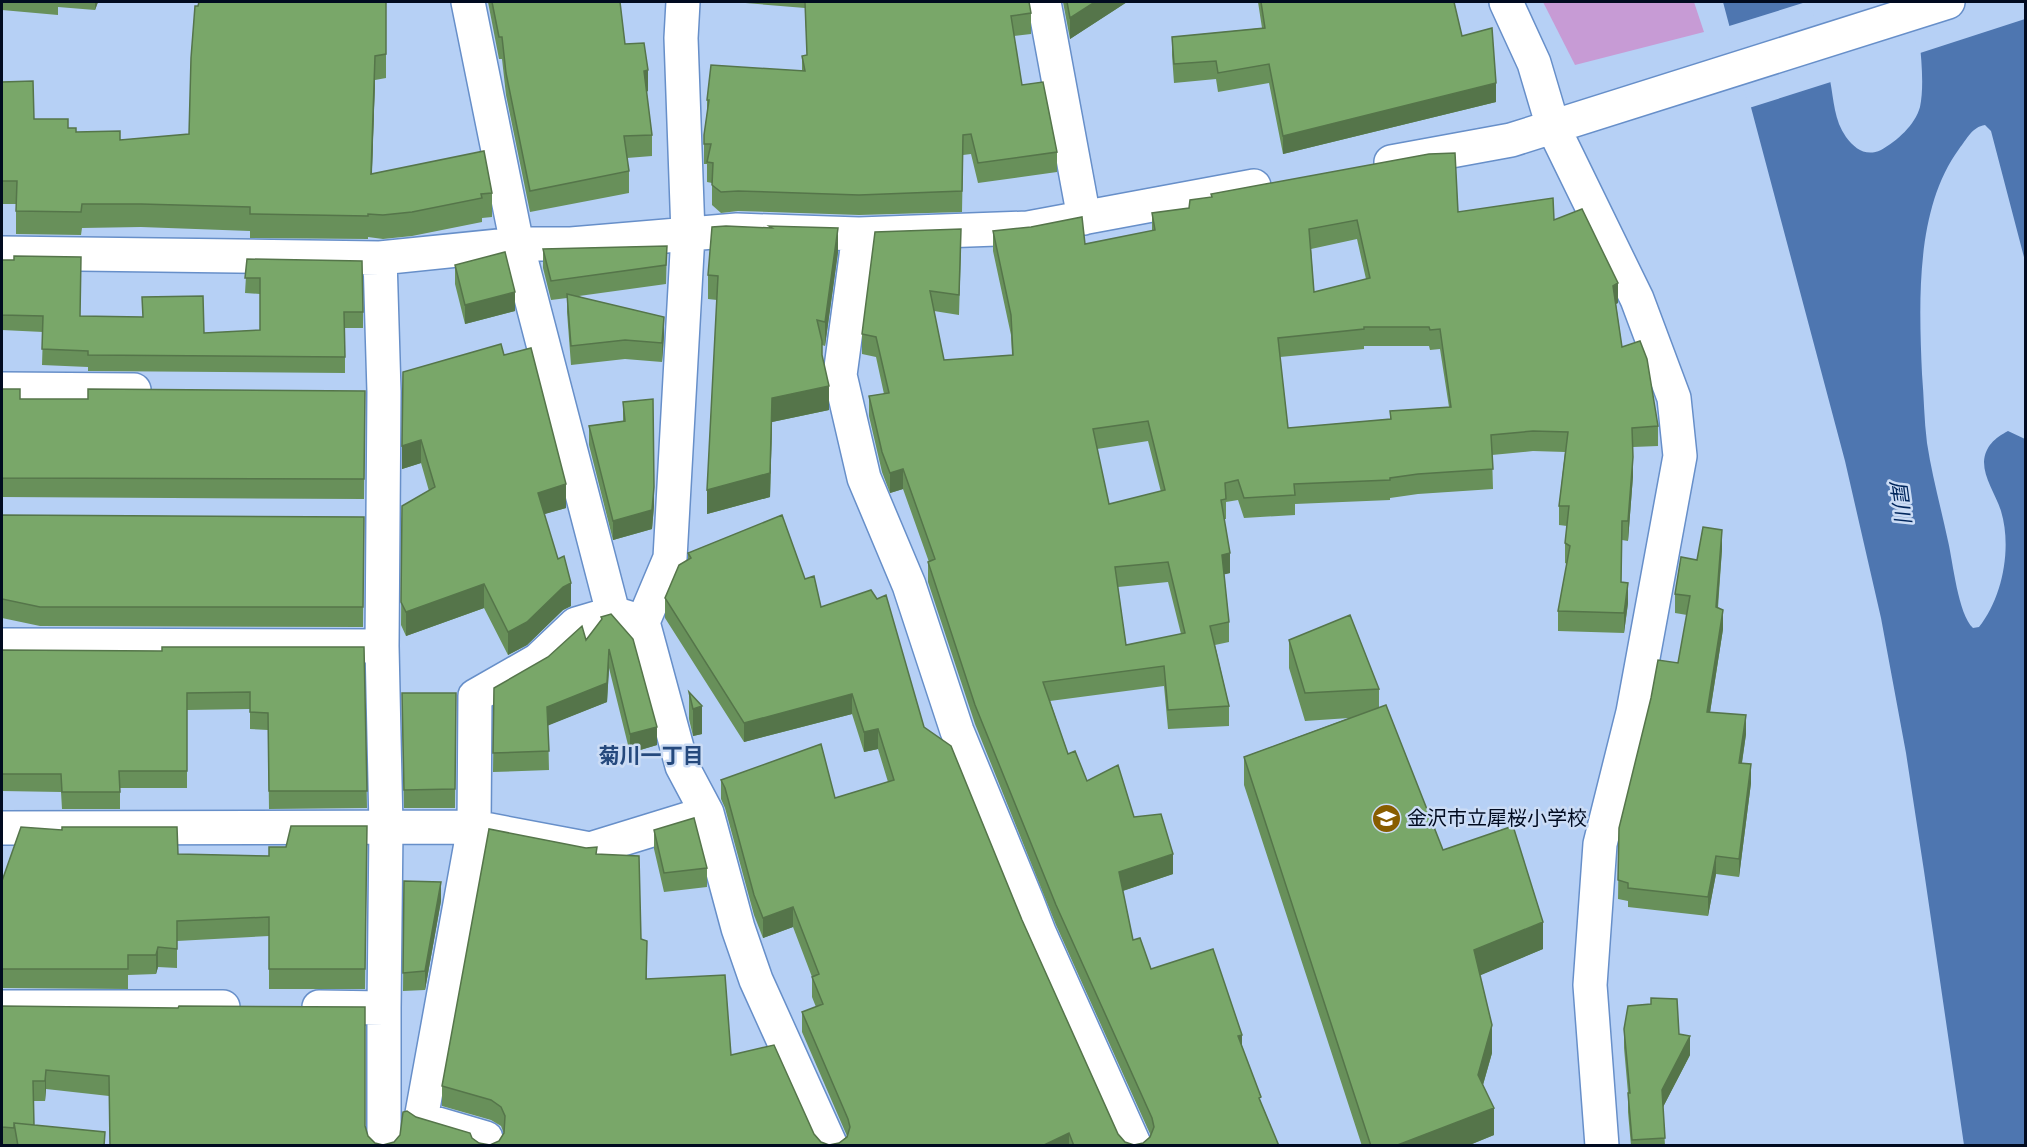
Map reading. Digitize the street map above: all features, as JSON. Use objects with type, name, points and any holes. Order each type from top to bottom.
[{"type":"street","points":[[468,2],[517,244],[628,617],[682,766],[707,813],[738,928],[756,980],[831,1146]]},
{"type":"street","points":[[487,1146],[486,1138],[421,1119],[474,827],[475,696],[538,660],[576,624],[628,617],[670,558],[688,234],[681,38],[683,2]]},
{"type":"street","points":[[1044,2],[1084,218]]},
{"type":"street","points":[[1506,2],[1637,299],[1674,398],[1680,456],[1633,712],[1600,844],[1590,985],[1602,1146]]},
{"type":"street","points":[[1368,166],[1511,141],[1948,2]]},
{"type":"street","points":[[2,253],[380,258],[517,244],[571,244],[737,230],[859,234],[1028,228],[1285,181]]},
{"type":"street","points":[[859,234],[840,375],[864,478],[909,585],[957,732],[1028,901],[1038,932],[1135,1146]]},
{"type":"street","points":[[380,258],[372,392],[371,518],[382,646],[386,826],[384,1146]]},
{"type":"street","points":[[2,389],[169,390]]},
{"type":"street","points":[[2,645],[382,646]]},
{"type":"street","points":[[2,828],[474,827],[590,849],[707,813]]},
{"type":"street","points":[[2,1007],[252,1007]]},
{"type":"street","points":[[288,1007],[384,1008]]},
{"type":"shaded area","points":[[1543,2],[1694,2],[1704,32],[1575,65]]},
{"type":"water","name":"犀川","points":[[1723,2],[1806,2],[1826,60],[1839,124],[1853,145],[1861,151],[1870,153],[1881,150],[1893,142],[1910,126],[1918,114],[1922,95],[1922,69],[1915,2],[2025,2],[2025,261],[1991,131],[1985,125],[1980,126],[1970,134],[1959,149],[1934,199],[1923,257],[1920,317],[1929,455],[1960,600],[1963,611],[1973,628],[1979,627],[1994,601],[2005,556],[2004,525],[1999,505],[1986,475],[1984,462],[1986,451],[1992,443],[2008,431],[2025,439],[2025,1145],[1964,1145],[1906,753],[1881,618],[1845,461]]},
{"type":"pier","points":[[1809,2],[1834,81],[1749,108],[1726,27]]},
{"type":"pier","points":[[1912,2],[2025,2],[2025,19],[1917,54]]},
{"type":"building","points":[[199,2],[386,2],[386,54],[375,56],[371,174],[484,151],[492,193],[481,194],[482,198],[412,212],[368,214],[368,216],[250,214],[250,207],[141,204],[82,204],[81,212],[16,211],[17,181],[2,181],[2,82],[33,81],[34,119],[68,119],[68,128],[76,128],[76,132],[120,131],[120,140],[189,134],[191,58],[195,6],[198,6]]},
{"type":"building","points":[[492,2],[620,2],[625,44],[644,43],[648,70],[644,71],[652,135],[624,136],[629,171],[530,191],[506,73],[502,37],[499,37]]},
{"type":"building","points":[[805,2],[1029,2],[1031,13],[1011,16],[1022,85],[1043,82],[1057,152],[978,163],[971,134],[963,135],[962,191],[859,195],[721,192],[712,185],[713,163],[707,162],[711,144],[704,144],[711,65],[805,71],[802,56],[807,55]]},
{"type":"building","points":[[1067,2],[1095,2],[1070,18]]},
{"type":"building","points":[[1261,2],[1454,2],[1462,36],[1492,28],[1496,83],[1283,136],[1269,64],[1218,73],[1216,61],[1174,64],[1172,37],[1265,28]]},
{"type":"building","points":[[1455,153],[1458,212],[1553,198],[1554,220],[1582,209],[1618,283],[1613,286],[1622,347],[1640,341],[1647,359],[1658,426],[1632,428],[1633,457],[1628,521],[1622,521],[1621,582],[1628,583],[1624,613],[1558,611],[1570,546],[1565,543],[1569,506],[1559,506],[1568,432],[1533,431],[1491,435],[1493,469],[1418,474],[1390,478],[1390,480],[1294,484],[1295,495],[1244,498],[1238,480],[1225,483],[1226,499],[1221,500],[1230,553],[1222,555],[1229,622],[1210,626],[1229,706],[1168,710],[1164,666],[1043,682],[1068,754],[1075,751],[1087,781],[1118,765],[1134,817],[1161,814],[1173,854],[1119,872],[1133,940],[1140,938],[1151,969],[1213,949],[1242,1035],[1238,1036],[1261,1097],[1259,1098],[1279,1146],[1074,1146],[1069,1133],[1042,1146],[110,1146],[109,1076],[46,1070],[45,1081],[33,1081],[34,1125],[14,1123],[14,1128],[2,1127],[2,1006],[365,1007],[365,1126],[368,1136],[375,1143],[383,1145],[394,1142],[400,1135],[403,1112],[407,1111],[416,1117],[470,1133],[472,1138],[479,1143],[490,1145],[499,1141],[504,1133],[505,1116],[501,1107],[491,1100],[442,1086],[489,829],[586,848],[597,847],[596,854],[639,856],[641,939],[647,941],[646,979],[725,975],[731,1055],[774,1045],[814,1134],[821,1142],[829,1145],[839,1143],[847,1137],[850,1127],[848,1119],[802,1012],[823,1004],[812,977],[819,974],[793,907],[763,918],[754,895],[721,780],[821,744],[835,798],[894,780],[878,729],[864,732],[852,694],[744,723],[665,598],[679,565],[691,558],[688,553],[782,515],[805,579],[814,576],[821,607],[871,590],[877,599],[886,595],[924,727],[951,746],[1022,920],[1118,1134],[1125,1142],[1134,1145],[1143,1143],[1150,1137],[1154,1127],[1152,1118],[1056,905],[975,705],[928,562],[935,559],[903,469],[890,473],[882,452],[869,396],[889,393],[876,337],[862,334],[875,232],[961,229],[959,295],[930,291],[944,360],[1013,355],[1011,315],[993,231],[1031,227],[1082,217],[1085,244],[1155,230],[1152,213],[1189,208],[1190,200],[1212,197],[1211,194],[1429,154]],"holes":[[[1357,220],[1370,278],[1314,292],[1309,229]],[[1364,327],[1440,329],[1451,407],[1390,411],[1391,419],[1288,428],[1278,338],[1364,329]],[[1148,421],[1165,490],[1109,504],[1093,429]],[[1168,562],[1185,633],[1126,645],[1115,567]]]},
{"type":"building","points":[[712,227],[838,228],[825,322],[817,320],[829,386],[772,398],[770,473],[707,490],[718,276],[708,275]]},
{"type":"building","points":[[667,246],[666,265],[551,281],[543,249]]},
{"type":"building","points":[[505,252],[515,292],[465,305],[455,265]]},
{"type":"building","points":[[14,256],[81,257],[80,316],[143,317],[142,297],[203,296],[204,333],[260,330],[260,278],[245,278],[247,259],[362,261],[363,312],[344,312],[345,357],[88,355],[88,351],[42,349],[43,316],[2,315],[2,260],[14,260]]},
{"type":"building","points":[[567,294],[664,317],[662,343],[625,340],[571,346]]},
{"type":"building","points":[[501,344],[504,355],[531,348],[566,484],[538,493],[558,559],[564,556],[571,583],[563,587],[527,622],[508,632],[484,584],[406,612],[401,602],[402,506],[435,487],[421,440],[402,446],[403,372]]},
{"type":"building","points":[[2,389],[20,389],[20,399],[88,399],[88,389],[365,391],[364,479],[2,478]]},
{"type":"building","points":[[653,399],[652,510],[613,521],[589,426],[625,421],[623,402]]},
{"type":"building","points":[[2,515],[364,517],[363,607],[40,607],[2,599]]},
{"type":"building","points":[[1703,527],[1722,530],[1716,607],[1723,610],[1707,712],[1746,715],[1739,763],[1751,764],[1739,859],[1716,856],[1708,897],[1628,888],[1628,883],[1618,880],[1619,828],[1658,660],[1678,663],[1690,596],[1675,594],[1681,557],[1697,560]]},
{"type":"building","points":[[611,614],[633,639],[657,727],[630,734],[609,649],[607,683],[547,707],[549,751],[493,753],[494,688],[548,657],[582,626],[586,640],[602,619],[601,617]]},
{"type":"building","points":[[1350,615],[1379,689],[1305,693],[1289,640]]},
{"type":"building","points":[[162,647],[364,647],[367,791],[269,791],[268,713],[250,712],[250,692],[187,693],[187,771],[119,771],[120,792],[62,792],[61,774],[2,774],[2,650],[162,651]]},
{"type":"building","points":[[689,692],[702,706],[693,709]]},
{"type":"building","points":[[402,693],[456,693],[455,789],[404,790]]},
{"type":"building","points":[[1386,705],[1443,850],[1513,826],[1543,922],[1474,950],[1492,1025],[1478,1075],[1494,1108],[1395,1146],[1371,1146],[1244,757]]},
{"type":"building","points":[[694,818],[707,868],[664,873],[654,830]]},
{"type":"building","points":[[291,826],[367,826],[365,969],[269,969],[269,917],[177,921],[177,949],[158,947],[156,955],[128,955],[128,969],[2,969],[2,881],[21,827],[62,830],[62,827],[177,827],[178,854],[269,856],[269,847],[286,847]]},
{"type":"building","points":[[404,881],[441,882],[425,971],[403,973]]},
{"type":"building","points":[[1651,998],[1677,999],[1679,1034],[1690,1036],[1662,1090],[1665,1138],[1632,1140],[1624,1029],[1628,1006],[1651,1004]]},
{"type":"building","points":[[14,1123],[105,1132],[104,1146],[18,1146]]},
{"type":"place","name":"金沢市立犀桜小学校","points":[[1386,818]]},
{"type":"district","name":"菊川一丁目","points":[[651,756]]}]
